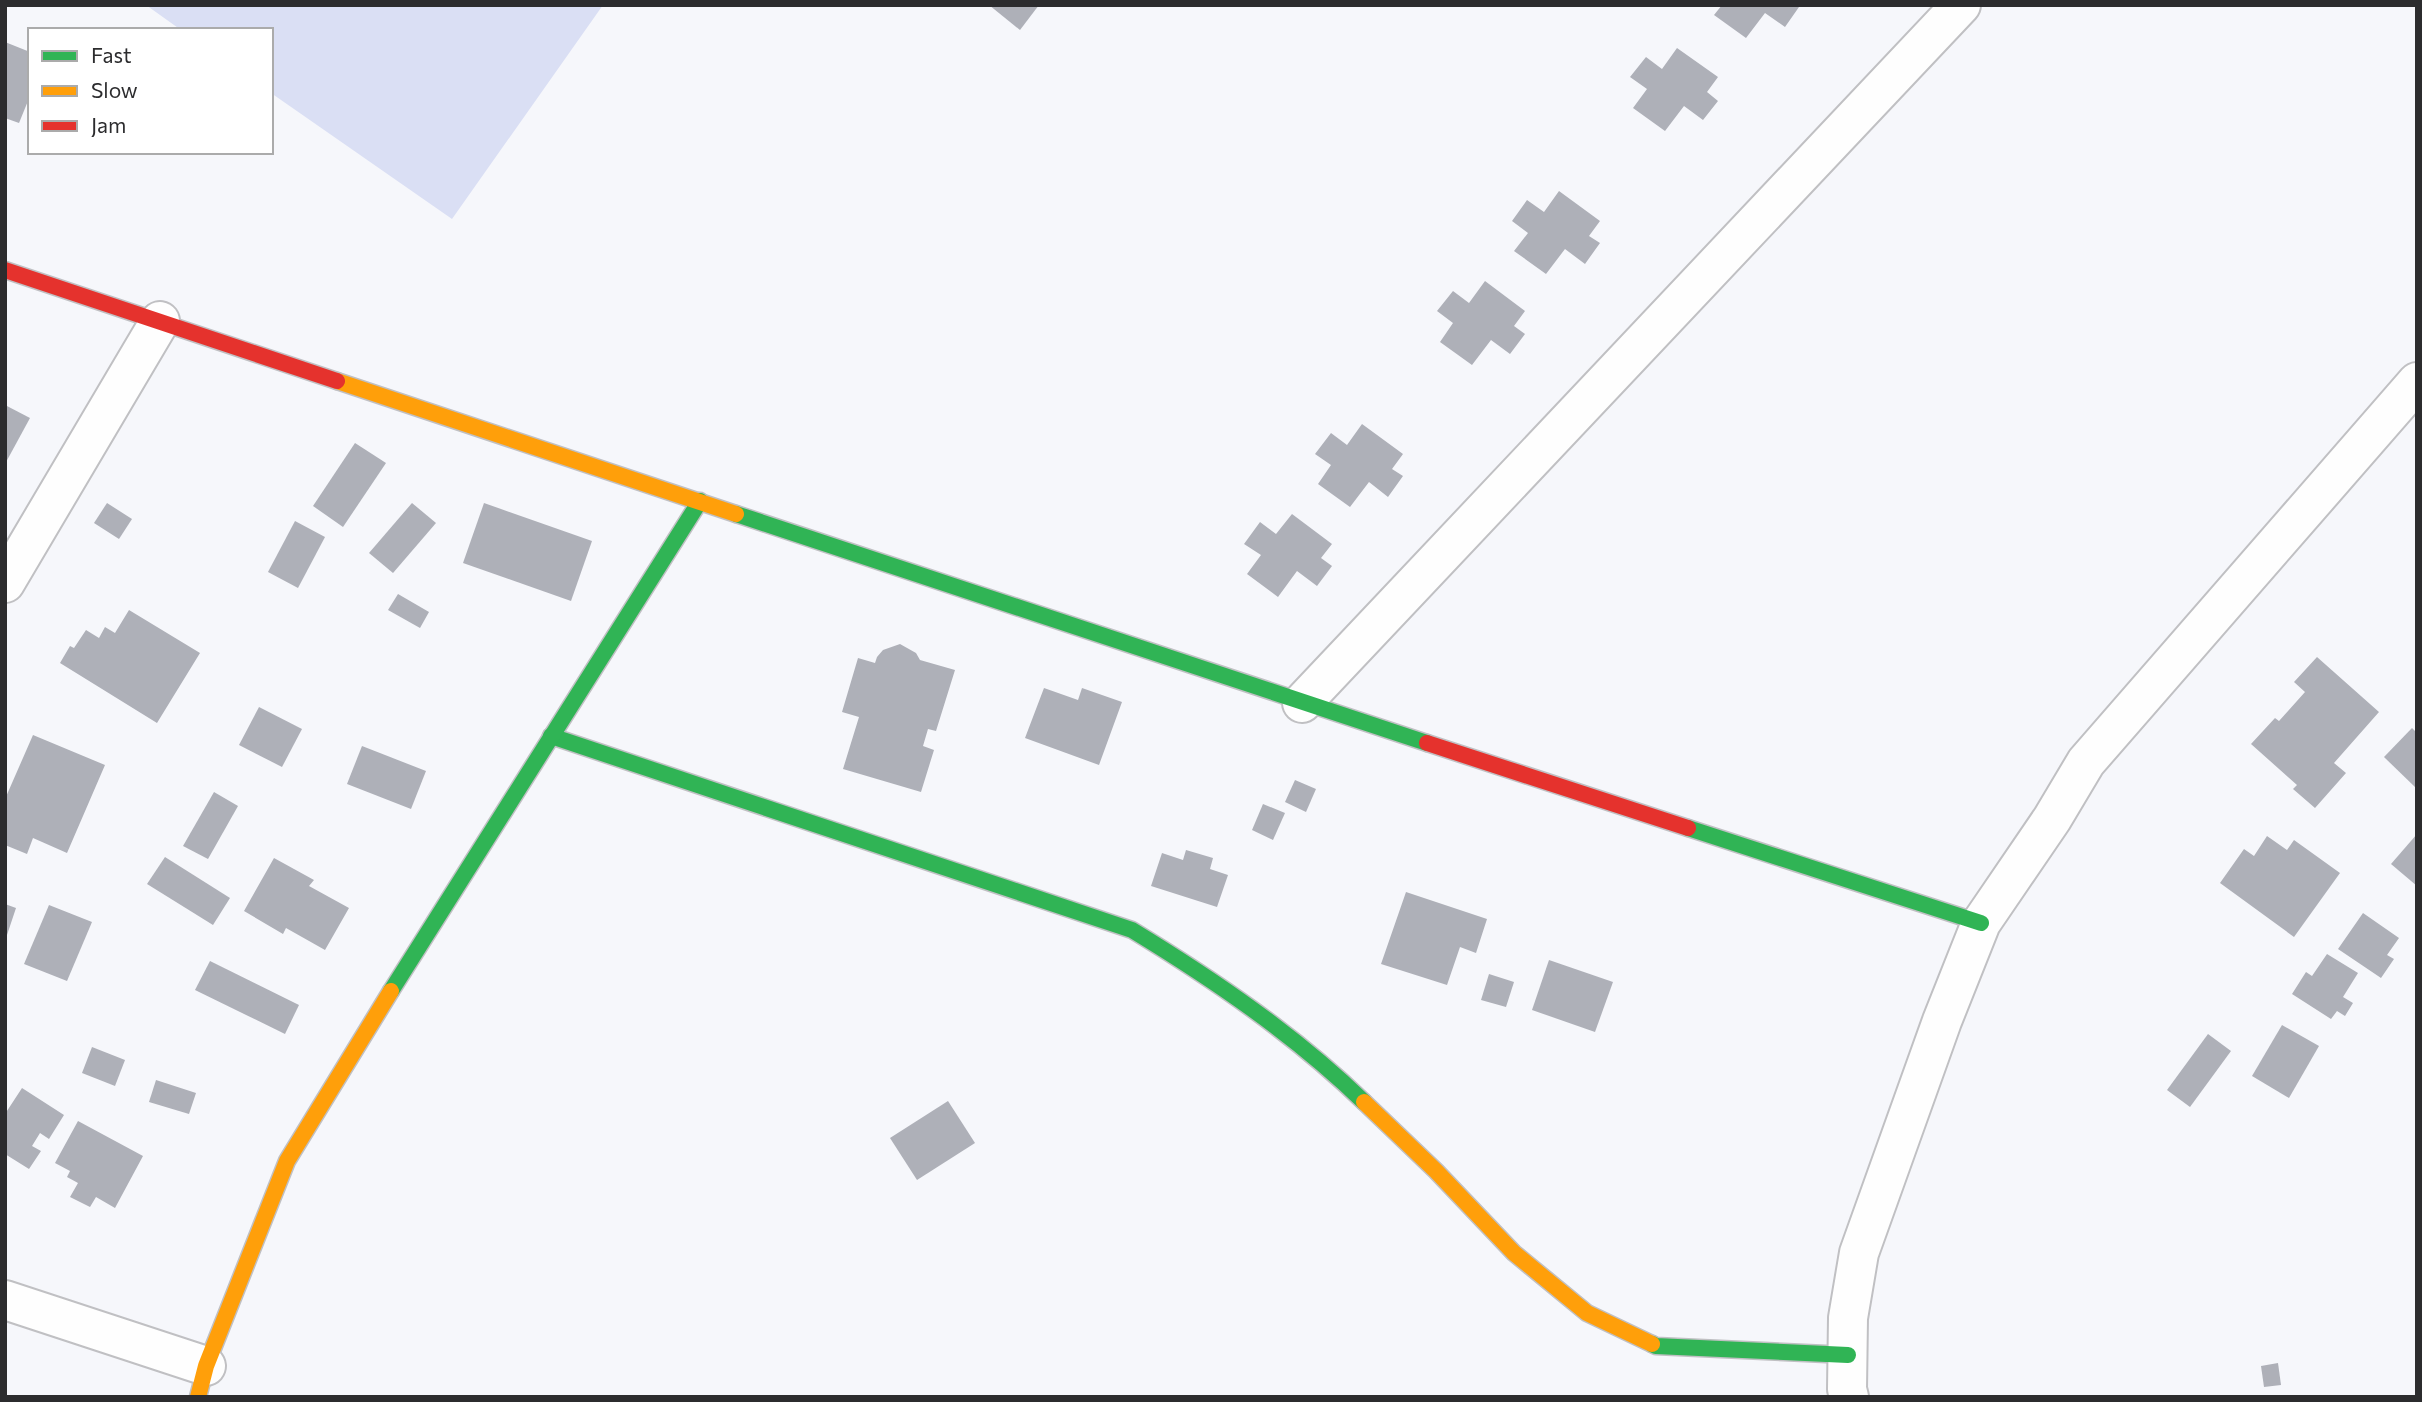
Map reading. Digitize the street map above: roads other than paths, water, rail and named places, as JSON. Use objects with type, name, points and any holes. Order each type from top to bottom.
[{"type":"street","points":[[1302,703],[1961,5]]},
{"type":"street","points":[[5,270],[1302,703],[1981,923]]},
{"type":"street","points":[[5,583],[160,321]]},
{"type":"street","points":[[1850,1397],[1847,1389],[1848,1318],[1860,1252],[1942,1021],[1981,923],[2052,819],[2086,762],[2417,382]]},
{"type":"street","points":[[5,1300],[202,1382],[287,1161],[376,1013],[700,501]]},
{"type":"street","points":[[551,736],[1132,930],[1209,977],[1337,1074],[1436,1171],[1514,1253],[1587,1313],[1656,1346],[1848,1355]]}]
